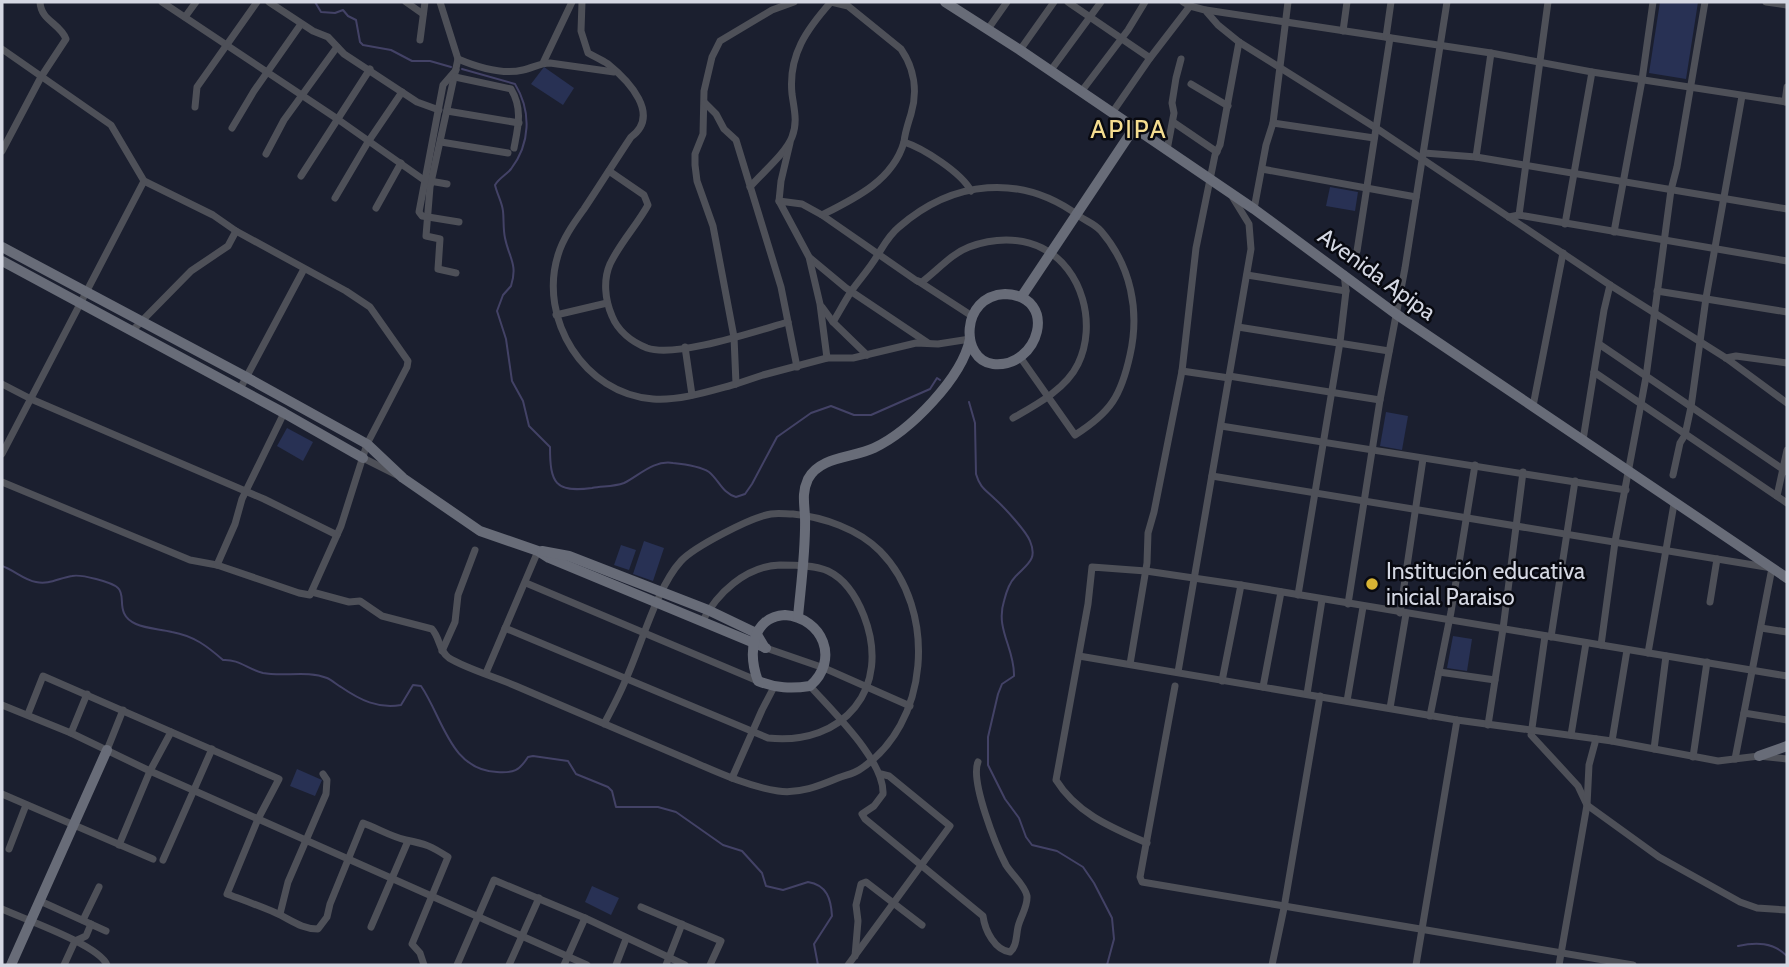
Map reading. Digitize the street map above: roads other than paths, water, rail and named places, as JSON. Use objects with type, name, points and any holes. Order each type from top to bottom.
[{"type":"street","points":[[2,152],[41,77],[66,39],[62,31],[46,19],[40,2]]},
{"type":"street","points":[[186,17],[196,2]]},
{"type":"street","points":[[195,107],[197,87],[257,2]]},
{"type":"street","points":[[269,2],[301,24],[328,37],[347,57],[425,106],[519,124]]},
{"type":"street","points":[[406,2],[424,14]]},
{"type":"street","points":[[420,40],[425,2]]},
{"type":"street","points":[[427,181],[441,142],[443,85],[456,73],[458,59],[440,2]]},
{"type":"street","points":[[543,63],[572,2]]},
{"type":"street","points":[[582,2],[581,31],[588,53],[611,66],[645,109],[642,126],[631,137],[608,171],[561,246],[554,273],[556,315],[569,347],[591,373],[632,395],[666,400],[736,384],[827,358],[853,358],[916,343],[970,339]]},
{"type":"street","points":[[736,384],[734,337],[713,226],[697,181],[695,165],[695,154],[703,134],[704,91],[712,57],[720,41],[772,10],[794,2]]},
{"type":"street","points":[[822,215],[875,185],[890,168],[904,142],[914,103],[913,71],[901,49],[848,6],[831,2],[803,37],[795,59],[792,90],[796,120],[781,181],[779,201],[809,257],[820,304],[827,358]]},
{"type":"street","name":"Avenida Apipa","points":[[944,2],[959,6],[988,29],[1254,209],[1396,314],[1787,578]]},
{"type":"street","points":[[988,29],[1007,2]]},
{"type":"street","points":[[1020,50],[1054,2]]},
{"type":"street","points":[[1068,2],[1150,58]]},
{"type":"street","points":[[1051,70],[1101,2]]},
{"type":"street","points":[[1082,92],[1146,2]]},
{"type":"street","points":[[1254,209],[1273,123],[1288,2]]},
{"type":"street","points":[[1343,31],[1347,2]]},
{"type":"street","points":[[1357,251],[1376,128],[1391,2]]},
{"type":"street","points":[[1348,604],[1371,451],[1447,2]]},
{"type":"street","points":[[1519,215],[1548,2]]},
{"type":"street","points":[[1614,232],[1642,80],[1653,2]]},
{"type":"street","points":[[1601,645],[1615,542],[1646,377],[1671,190],[1705,2]]},
{"type":"street","points":[[1766,2],[1787,5]]},
{"type":"street","points":[[167,3],[427,181],[447,184]]},
{"type":"street","points":[[1112,113],[1188,3],[1205,10],[1491,53],[1742,96],[1786,102],[1787,87]]},
{"type":"street","points":[[1205,10],[1239,42],[1423,156],[1508,217],[1700,344],[1726,358],[1787,403]]},
{"type":"street","points":[[232,128],[301,24]]},
{"type":"street","points":[[1130,664],[1149,554],[1146,545],[1148,533],[1182,371],[1196,248],[1220,145],[1239,42]]},
{"type":"street","points":[[266,154],[284,120],[337,47]]},
{"type":"street","points":[[2,49],[111,125],[144,181],[213,215],[236,231],[370,307],[408,361],[367,444],[354,493],[310,595],[217,565],[190,560],[2,482]]},
{"type":"street","points":[[1476,157],[1491,53]]},
{"type":"street","points":[[458,59],[505,72],[521,71],[543,63],[614,72]]},
{"type":"street","points":[[1167,150],[1181,59]]},
{"type":"street","points":[[301,176],[370,69]]},
{"type":"street","points":[[1565,224],[1591,72]]},
{"type":"street","points":[[441,142],[511,151],[519,124],[518,106],[511,89],[456,73]]},
{"type":"street","points":[[1191,83],[1228,106]]},
{"type":"street","points":[[335,198],[402,92]]},
{"type":"street","points":[[1673,475],[1691,407],[1706,298],[1742,96]]},
{"type":"street","points":[[705,103],[716,114],[724,129],[736,140],[781,287],[797,367]]},
{"type":"street","points":[[443,110],[427,181],[426,236],[440,239],[438,269],[456,273]]},
{"type":"street","points":[[1172,122],[1217,152]]},
{"type":"street","points":[[1273,123],[1374,138]]},
{"type":"street","points":[[1022,296],[1134,128]]},
{"type":"street","points":[[750,187],[791,140]]},
{"type":"street","points":[[904,142],[944,165],[971,191]]},
{"type":"street","points":[[1423,156],[1476,157],[1787,209]]},
{"type":"street","points":[[376,208],[401,163]]},
{"type":"street","points":[[1262,169],[1416,197]]},
{"type":"street","points":[[608,171],[644,195],[649,205],[610,265],[606,279],[607,303],[616,325],[633,340],[656,350],[685,347],[788,322]]},
{"type":"street","points":[[2,454],[144,181]]},
{"type":"street","points":[[833,323],[851,291],[888,239],[907,220],[946,197],[1002,187],[1027,189],[1069,207],[1100,229],[1123,266],[1131,290],[1135,313],[1134,338],[1119,394],[1092,424],[1075,435],[1020,357]]},
{"type":"street","points":[[1178,672],[1251,249],[1249,224],[1229,192]]},
{"type":"street","points":[[779,201],[802,204],[822,215],[972,316]]},
{"type":"street","points":[[1508,217],[1519,215],[1787,261]]},
{"type":"street","points":[[426,216],[459,222]]},
{"type":"street","points":[[132,331],[191,271],[228,246],[236,231]]},
{"type":"street","points":[[917,281],[922,282],[955,254],[980,243],[1016,241],[1041,247],[1067,270],[1082,295],[1087,325],[1082,354],[1071,374],[1049,396],[1013,418]]},
{"type":"street","points":[[2,247],[367,444],[403,478]]},
{"type":"street","points":[[1533,406],[1563,253]]},
{"type":"street","points":[[809,257],[851,291],[929,344]]},
{"type":"street","points":[[2,261],[403,478],[480,531],[538,551],[569,556],[708,610],[755,638],[766,648],[824,668],[910,706]]},
{"type":"street","points":[[240,389],[304,269]]},
{"type":"street","points":[[1298,595],[1340,342],[1346,291],[1344,274]]},
{"type":"street","points":[[1247,275],[1346,291]]},
{"type":"street","points":[[1583,440],[1610,285]]},
{"type":"street","points":[[1657,291],[1787,312]]},
{"type":"street","points":[[798,617],[805,515],[803,493],[810,476],[831,461],[876,447],[918,418],[967,352],[972,316],[977,306],[987,297],[999,294],[1022,296],[1035,309],[1038,326],[1034,343],[1020,357],[1002,363],[988,363],[978,355],[970,339]]},
{"type":"street","points":[[556,315],[607,303]]},
{"type":"street","points":[[820,304],[833,323],[867,355]]},
{"type":"street","points":[[1238,327],[1389,351]]},
{"type":"street","points":[[1599,344],[1786,471]]},
{"type":"street","points":[[685,347],[692,395]]},
{"type":"street","points":[[1726,358],[1737,356],[1787,363]]},
{"type":"street","points":[[1182,371],[1380,400]]},
{"type":"street","points":[[1594,372],[1787,503]]},
{"type":"street","points":[[2,384],[246,491],[337,535]]},
{"type":"street","points":[[217,565],[246,491],[284,413]]},
{"type":"street","points":[[1221,426],[1626,490]]},
{"type":"street","points":[[1777,496],[1786,471],[1787,450]]},
{"type":"street","points":[[1390,708],[1423,459]]},
{"type":"street","points":[[1430,716],[1475,465]]},
{"type":"street","points":[[1488,725],[1523,472]]},
{"type":"street","points":[[1212,476],[1772,568],[1735,758]]},
{"type":"street","points":[[1575,481],[1530,730],[1534,739],[1578,786],[1587,805],[1660,857],[1718,892],[1757,908],[1787,910]]},
{"type":"street","points":[[1648,653],[1674,504]]},
{"type":"street","points":[[312,592],[349,602],[360,601],[382,616],[432,629],[437,634],[442,651],[451,659],[486,673],[604,724],[732,778],[777,791],[807,789],[859,770],[894,738],[910,706],[915,689],[918,648],[914,612],[904,585],[881,553],[864,538],[825,521],[805,515],[770,514],[752,520],[681,561],[662,592],[604,724]]},
{"type":"street","points":[[442,651],[455,622],[458,595],[475,550]]},
{"type":"street","points":[[486,673],[538,551]]},
{"type":"street","points":[[538,551],[657,604],[702,622],[755,638]]},
{"type":"street","points":[[1710,602],[1717,559]]},
{"type":"street","points":[[505,628],[768,738],[798,738],[818,733],[841,722],[853,712],[867,687],[873,666],[870,634],[853,594],[846,584],[827,570],[802,566],[772,566],[751,572],[733,583],[708,610],[702,622]]},
{"type":"street","points":[[1147,843],[1101,822],[1064,793],[1056,780],[1092,567],[1146,571],[1241,585],[1787,676]]},
{"type":"street","points":[[526,583],[758,681],[774,687],[810,686],[824,668],[826,649],[822,636],[798,617],[776,616],[767,621],[755,638],[753,661],[758,681]]},
{"type":"street","points":[[1222,681],[1241,585]]},
{"type":"street","points":[[1263,687],[1281,592]]},
{"type":"street","points":[[1307,694],[1322,600]]},
{"type":"street","points":[[1347,701],[1363,607]]},
{"type":"street","points":[[1761,628],[1787,632]]},
{"type":"street","points":[[1572,735],[1586,643]]},
{"type":"street","points":[[1612,741],[1627,650]]},
{"type":"street","points":[[1079,656],[1430,716],[1612,741],[1718,761],[1759,755],[1787,746]]},
{"type":"street","points":[[1654,749],[1666,656]]},
{"type":"street","points":[[1693,757],[1707,662]]},
{"type":"street","points":[[1438,672],[1495,680]]},
{"type":"street","points":[[28,714],[43,676],[278,779],[258,818],[227,894],[280,914],[292,923],[318,929],[327,916],[363,823],[408,841],[422,842],[449,858],[412,944],[420,953],[424,965]]},
{"type":"street","points":[[810,686],[872,758],[881,774],[883,794],[874,806],[862,814],[869,824],[983,916],[984,926],[999,948],[1005,952],[1014,950],[1026,905],[1026,894],[1007,867],[994,838],[975,774],[978,762]]},
{"type":"street","points":[[1175,686],[1140,877],[1142,882],[1633,965]]},
{"type":"street","points":[[732,778],[774,687]]},
{"type":"street","points":[[71,733],[87,694]]},
{"type":"street","points":[[1272,965],[1320,696]]},
{"type":"street","points":[[2,705],[71,733],[150,771],[587,965]]},
{"type":"street","points":[[11,965],[123,710]]},
{"type":"street","points":[[1744,713],[1787,720]]},
{"type":"street","points":[[1416,965],[1457,720]]},
{"type":"street","points":[[119,845],[150,771],[171,732]]},
{"type":"street","points":[[1559,965],[1587,805],[1589,765],[1596,739]]},
{"type":"street","points":[[163,860],[212,749]]},
{"type":"street","points":[[1759,755],[1787,759]]},
{"type":"street","points":[[280,914],[288,882],[326,794],[327,780],[323,774]]},
{"type":"street","points":[[848,965],[950,827],[889,776],[881,774]]},
{"type":"street","points":[[2,794],[153,859]]},
{"type":"street","points":[[9,849],[26,805]]},
{"type":"street","points":[[371,927],[390,877],[408,841]]},
{"type":"street","points":[[457,965],[480,919],[494,880],[585,918],[667,961],[685,965]]},
{"type":"street","points":[[855,957],[859,885],[866,882],[922,925]]},
{"type":"street","points":[[64,965],[75,941],[86,936],[87,922],[99,887]]},
{"type":"street","points":[[509,965],[540,898]]},
{"type":"street","points":[[40,901],[106,931]]},
{"type":"street","points":[[640,906],[721,941],[710,965]]},
{"type":"street","points":[[2,909],[75,941],[103,957],[107,965]]},
{"type":"street","points":[[564,965],[585,918]]},
{"type":"street","points":[[667,961],[682,924]]},
{"type":"street","points":[[616,965],[626,939]]},
{"type":"waterway","points":[[315,2],[321,12],[335,13],[343,10],[356,20],[363,45],[391,50],[412,61],[430,61],[451,67]]},
{"type":"waterway","points":[[462,69],[515,84],[524,106],[526,128],[522,149],[511,169],[495,185],[514,272],[511,286],[503,295],[497,311],[506,339],[512,381],[523,401],[529,426],[550,447],[551,469],[557,483],[562,487],[580,489],[616,485],[653,466],[673,463],[709,472],[727,493],[736,497],[745,494],[752,484],[777,437],[811,413],[831,406],[854,415],[871,415],[930,389],[937,378],[940,380]]},
{"type":"waterway","points":[[969,402],[975,423],[978,479],[1024,531],[1033,553],[1030,561],[1011,582],[1004,601],[1003,630],[1012,657],[1014,676],[1002,684],[998,694],[988,737],[988,765],[1032,845],[1057,851],[1083,867],[1094,883],[1112,918],[1114,939],[1107,965]]},
{"type":"waterway","points":[[2,566],[41,583],[76,576],[110,583],[120,591],[123,610],[129,620],[145,627],[187,636],[206,646],[223,660],[234,661],[263,673],[319,676],[362,699],[385,706],[401,705],[413,685],[421,686],[458,752],[481,769],[512,771],[533,756],[568,761],[576,774],[608,787],[612,791],[616,807],[658,807],[676,812],[723,845],[742,851],[762,873],[766,886],[783,890],[808,882],[820,886],[827,894],[832,916],[814,944],[818,965]]},
{"type":"waterway","points":[[1738,946],[1764,944],[1782,951],[1787,956]]},
{"type":"place","name":"Institución educativa inicial Paraiso","points":[[1372,584]]},
{"type":"district","name":"APIPA","points":[[1129,129]]}]
